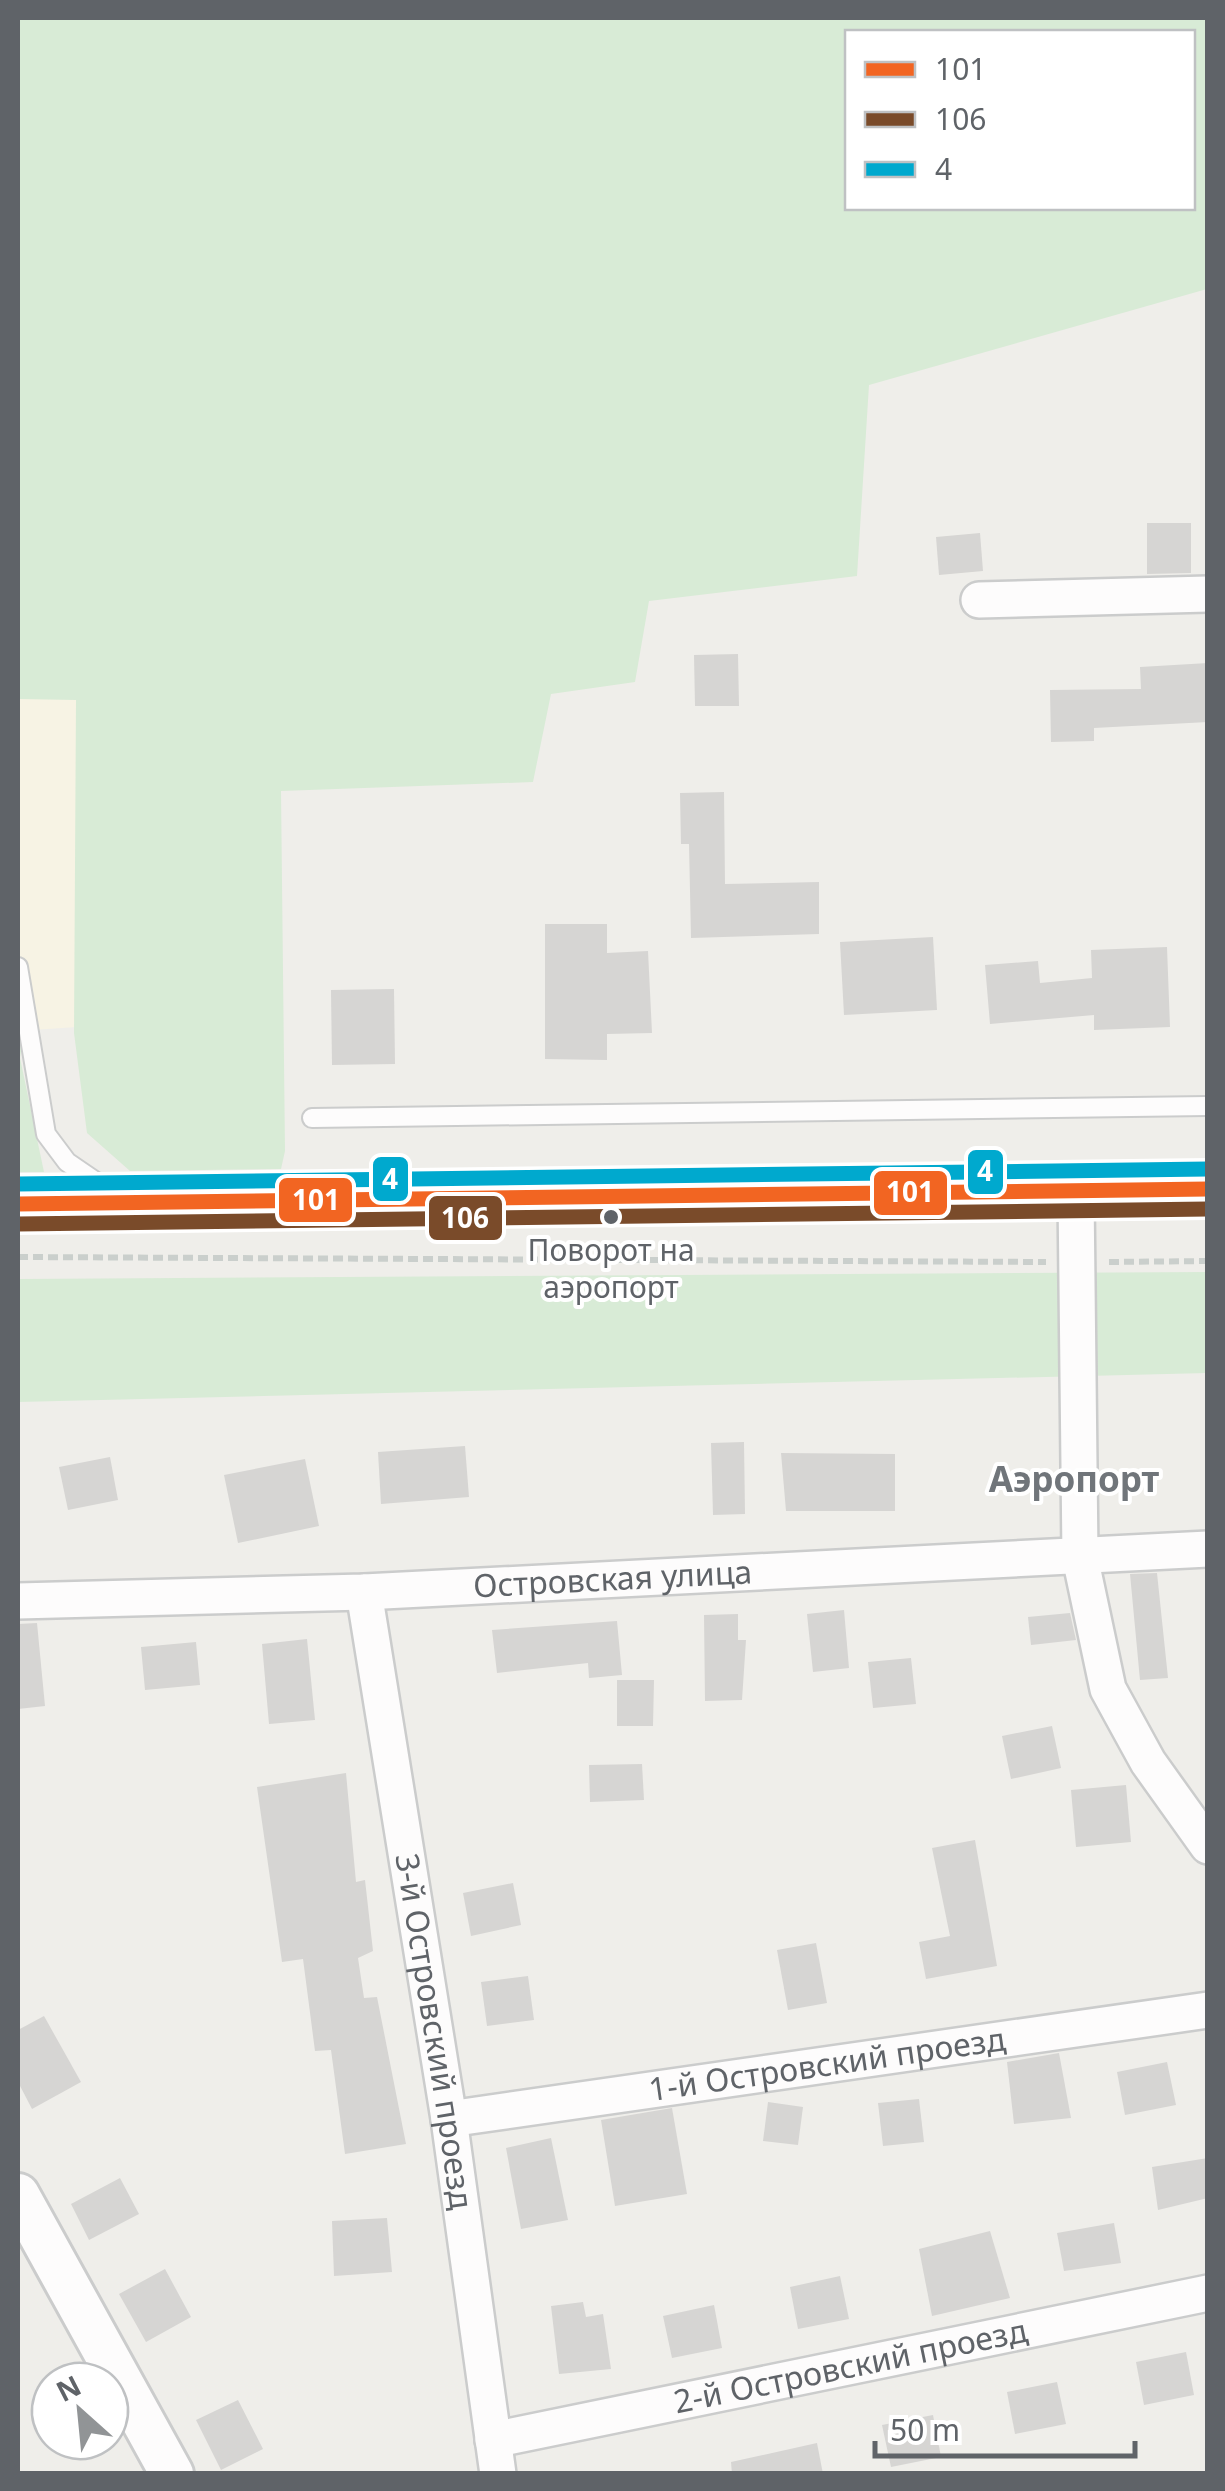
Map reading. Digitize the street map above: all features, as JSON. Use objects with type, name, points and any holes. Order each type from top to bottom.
[{"type":"main road","points":[[18,1204],[600,1194],[1076,1193],[1208,1188]]},
{"type":"street","points":[[978,600],[1208,594]]},
{"type":"street","points":[[1076,1193],[1080,1558],[1108,1689],[1148,1762],[1208,1846]]},
{"type":"street","name":"Островская улица","points":[[18,1601],[364,1592],[1208,1550]]},
{"type":"street","name":"3-й Островский проезд","points":[[364,1592],[449,2119],[496,2457]]},
{"type":"street","name":"1-й Островский проезд","points":[[449,2119],[1208,2010]]},
{"type":"street","points":[[18,2196],[172,2474]]},
{"type":"street","name":"2-й Островский проезд","points":[[496,2457],[1208,2292]]},
{"type":"lane","points":[[18,967],[46,1134],[66,1162],[131,1204]]},
{"type":"lane","points":[[312,1118],[1208,1106]]},
{"type":"path","points":[[18,1257],[1208,1261]]},
{"type":"shaded area","points":[[18,699],[76,699],[77,1027],[18,1031]]},
{"type":"green space","points":[[18,18],[1207,18],[1207,289],[869,385],[857,576],[649,601],[635,682],[551,694],[533,782],[281,791],[285,1151],[281,1169],[130,1171],[87,1133],[74,1033],[76,700],[18,699]]},
{"type":"green space","points":[[18,1040],[22,1045],[20,1058],[44,1172],[18,1172]]},
{"type":"green space","points":[[1207,1272],[1207,1373],[18,1402],[18,1279]]},
{"type":"building","points":[[1147,523],[1191,523],[1191,573],[1147,574]]},
{"type":"building","points":[[980,533],[983,571],[939,575],[936,537]]},
{"type":"building","points":[[738,654],[739,706],[695,706],[694,655]]},
{"type":"building","points":[[1208,663],[1208,722],[1094,728],[1094,741],[1051,742],[1050,690],[1141,689],[1140,667]]},
{"type":"building","points":[[724,792],[725,884],[819,882],[819,934],[691,938],[689,844],[681,844],[680,793]]},
{"type":"building","points":[[545,924],[607,924],[607,953],[648,951],[652,1033],[607,1034],[607,1060],[545,1059]]},
{"type":"building","points":[[933,937],[937,1010],[844,1015],[840,942]]},
{"type":"building","points":[[1167,947],[1170,1027],[1094,1030],[1094,1015],[990,1024],[985,965],[1038,961],[1040,983],[1092,978],[1091,950]]},
{"type":"building","points":[[394,989],[395,1064],[332,1065],[331,990]]},
{"type":"building","points":[[744,1442],[745,1514],[713,1515],[711,1443]]},
{"type":"building","points":[[465,1446],[469,1497],[381,1504],[378,1452]]},
{"type":"building","points":[[781,1453],[895,1454],[895,1511],[786,1511]]},
{"type":"building","points":[[110,1457],[118,1500],[68,1510],[59,1467]]},
{"type":"building","points":[[305,1459],[319,1526],[238,1543],[224,1475]]},
{"type":"building","points":[[1157,1573],[1168,1678],[1140,1680],[1130,1574]]},
{"type":"building","points":[[844,1610],[849,1668],[813,1672],[807,1614]]},
{"type":"building","points":[[1070,1613],[1076,1640],[1031,1645],[1028,1617]]},
{"type":"building","points":[[738,1614],[738,1640],[746,1640],[742,1700],[705,1701],[704,1615]]},
{"type":"building","points":[[617,1621],[622,1675],[589,1678],[588,1663],[497,1673],[492,1630]]},
{"type":"building","points":[[37,1623],[45,1706],[18,1709],[18,1624]]},
{"type":"building","points":[[307,1639],[315,1720],[269,1724],[262,1644]]},
{"type":"building","points":[[196,1642],[200,1685],[145,1690],[141,1647]]},
{"type":"building","points":[[911,1658],[916,1704],[873,1708],[868,1662]]},
{"type":"building","points":[[617,1680],[654,1680],[653,1726],[617,1726]]},
{"type":"building","points":[[1052,1726],[1061,1768],[1011,1779],[1002,1736]]},
{"type":"building","points":[[642,1764],[644,1800],[590,1802],[589,1765]]},
{"type":"building","points":[[346,1773],[356,1882],[365,1880],[373,1951],[358,1958],[364,1998],[377,1997],[406,2144],[345,2154],[331,2050],[315,2051],[303,1959],[282,1962],[257,1787]]},
{"type":"building","points":[[1126,1785],[1131,1842],[1076,1847],[1071,1790]]},
{"type":"building","points":[[975,1840],[997,1966],[926,1979],[919,1942],[950,1936],[932,1848]]},
{"type":"building","points":[[513,1883],[521,1925],[471,1936],[463,1893]]},
{"type":"building","points":[[816,1943],[827,2003],[788,2010],[777,1950]]},
{"type":"building","points":[[528,1976],[534,2020],[487,2026],[481,1982]]},
{"type":"building","points":[[44,2016],[81,2082],[32,2109],[18,2082],[18,2030]]},
{"type":"building","points":[[1059,2053],[1071,2118],[1014,2124],[1007,2062]]},
{"type":"building","points":[[1167,2062],[1176,2105],[1125,2115],[1117,2072]]},
{"type":"building","points":[[919,2099],[924,2142],[883,2146],[878,2103]]},
{"type":"building","points":[[768,2102],[803,2107],[798,2145],[763,2141]]},
{"type":"building","points":[[672,2108],[687,2194],[615,2206],[601,2120]]},
{"type":"building","points":[[551,2138],[568,2220],[521,2229],[506,2148]]},
{"type":"building","points":[[1208,2158],[1208,2198],[1158,2210],[1152,2167]]},
{"type":"building","points":[[120,2178],[139,2214],[89,2240],[71,2204]]},
{"type":"building","points":[[387,2218],[392,2272],[334,2276],[332,2221]]},
{"type":"building","points":[[1114,2223],[1121,2263],[1064,2271],[1057,2233]]},
{"type":"building","points":[[990,2231],[1010,2298],[932,2316],[919,2249]]},
{"type":"building","points":[[165,2269],[191,2317],[146,2342],[119,2294]]},
{"type":"building","points":[[840,2276],[849,2319],[798,2329],[790,2287]]},
{"type":"building","points":[[583,2302],[586,2317],[603,2314],[611,2369],[559,2374],[551,2306]]},
{"type":"building","points":[[714,2305],[722,2348],[672,2358],[663,2316]]},
{"type":"building","points":[[1186,2352],[1194,2395],[1144,2405],[1136,2362]]},
{"type":"building","points":[[1057,2382],[1066,2424],[1015,2434],[1007,2392]]},
{"type":"building","points":[[238,2400],[263,2449],[221,2470],[196,2420]]},
{"type":"building","points":[[933,2415],[941,2457],[891,2467],[882,2425]]},
{"type":"building","points":[[817,2443],[823,2474],[732,2474],[731,2462]]},
{"type":"transit line","name":"4","points":[[18,1184],[1208,1169]]},
{"type":"transit line","name":"101","points":[[18,1204],[1208,1189]]},
{"type":"transit line","name":"106","points":[[18,1224],[1208,1209]]},
{"type":"place","name":"Поворот на аэропорт","points":[[611,1217]]},
{"type":"district","name":"Аэропорт","points":[[1074,1480]]}]
